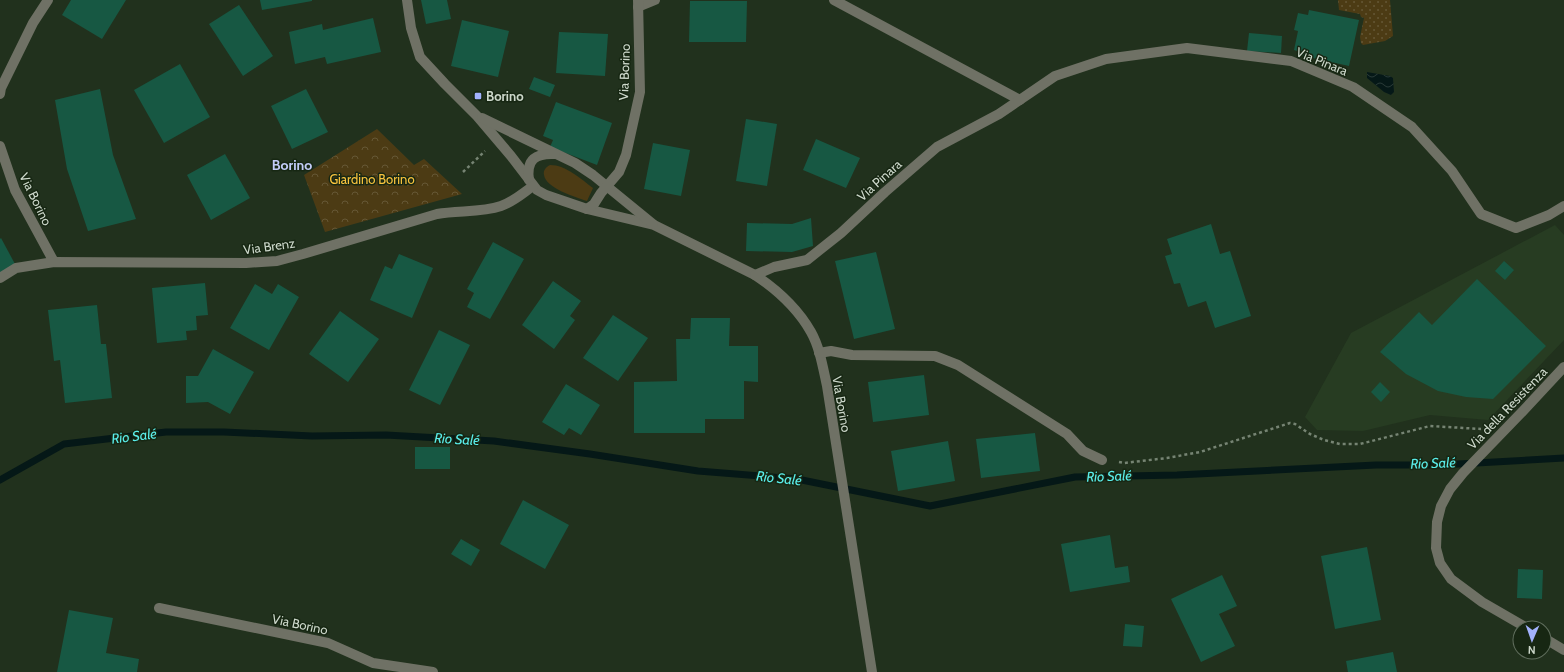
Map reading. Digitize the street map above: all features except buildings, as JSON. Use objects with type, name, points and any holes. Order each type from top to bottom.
[{"type":"street","points":[[0,94],[1,88],[33,23],[48,0]]},
{"type":"street","name":"Via Borino","points":[[407,0],[411,28],[420,57],[477,116],[511,156],[531,183],[546,195],[587,209],[654,225],[755,275],[770,285],[796,312],[811,332],[819,353],[827,386],[872,672]]},
{"type":"street","points":[[638,3],[655,0]]},
{"type":"street","points":[[834,0],[1020,100]]},
{"type":"street","name":"Via Borino","points":[[587,209],[594,204],[601,193],[619,172],[626,155],[640,92],[638,3]]},
{"type":"street","name":"Via Pinara","points":[[755,275],[774,267],[807,260],[841,233],[937,147],[999,114],[1055,76],[1106,59],[1187,48],[1292,61],[1354,88],[1412,127],[1452,170],[1481,214],[1516,228],[1549,215],[1564,206]]},
{"type":"street","name":"Via Borino","points":[[477,116],[575,163],[608,186],[654,225]]},
{"type":"street","name":"Via Borino","points":[[0,146],[15,190],[54,262]]},
{"type":"street","points":[[531,183],[528,172],[530,164],[535,157],[544,154],[557,154]]},
{"type":"street","name":"Via Brenz","points":[[0,278],[16,268],[54,262],[246,263],[277,261],[436,214],[489,209],[502,206],[522,194],[531,183]]},
{"type":"street","points":[[819,353],[831,351],[852,355],[935,356],[958,365],[1067,434],[1083,450],[1102,460]]},
{"type":"street","name":"Via della Resistenza","points":[[1513,620],[1482,602],[1451,579],[1440,563],[1436,548],[1437,522],[1441,506],[1450,489],[1463,473],[1564,367]]},
{"type":"street","name":"Via Borino","points":[[160,608],[328,643],[373,663],[432,672]]},
{"type":"street","points":[[1552,643],[1564,650]]},
{"type":"path","points":[[463,172],[488,148]]},
{"type":"path","points":[[1102,460],[1124,463],[1167,458],[1200,452],[1290,423],[1295,424],[1310,434],[1324,440],[1340,444],[1360,444],[1430,426],[1481,429],[1509,425]]},
{"type":"shaded area","points":[[1555,225],[1564,235],[1564,340],[1488,420],[1430,415],[1363,431],[1317,430],[1305,417],[1351,333]]},
{"type":"green space","points":[[1338,0],[1390,0],[1393,36],[1385,41],[1363,45],[1360,37],[1364,18],[1361,17],[1360,14],[1339,10]]},
{"type":"green space","name":"Giardino Borino","points":[[377,129],[414,165],[424,159],[462,194],[325,232],[304,175]]},
{"type":"green space","points":[[550,165],[562,167],[593,188],[587,201],[555,188],[550,184],[546,180],[544,172]]},
{"type":"water","points":[[1367,72],[1390,76],[1393,78],[1394,92],[1391,95],[1384,92],[1367,78]]},
{"type":"waterway","name":"Rio Salé","points":[[0,480],[64,444],[166,432],[224,432],[312,436],[386,435],[494,441],[698,471],[797,479],[930,506],[1075,477],[1177,475],[1376,465],[1440,465],[1564,458]]},
{"type":"place","name":"Borino","points":[[478,96]]},
{"type":"district","name":"Borino","points":[[292,165]]}]
